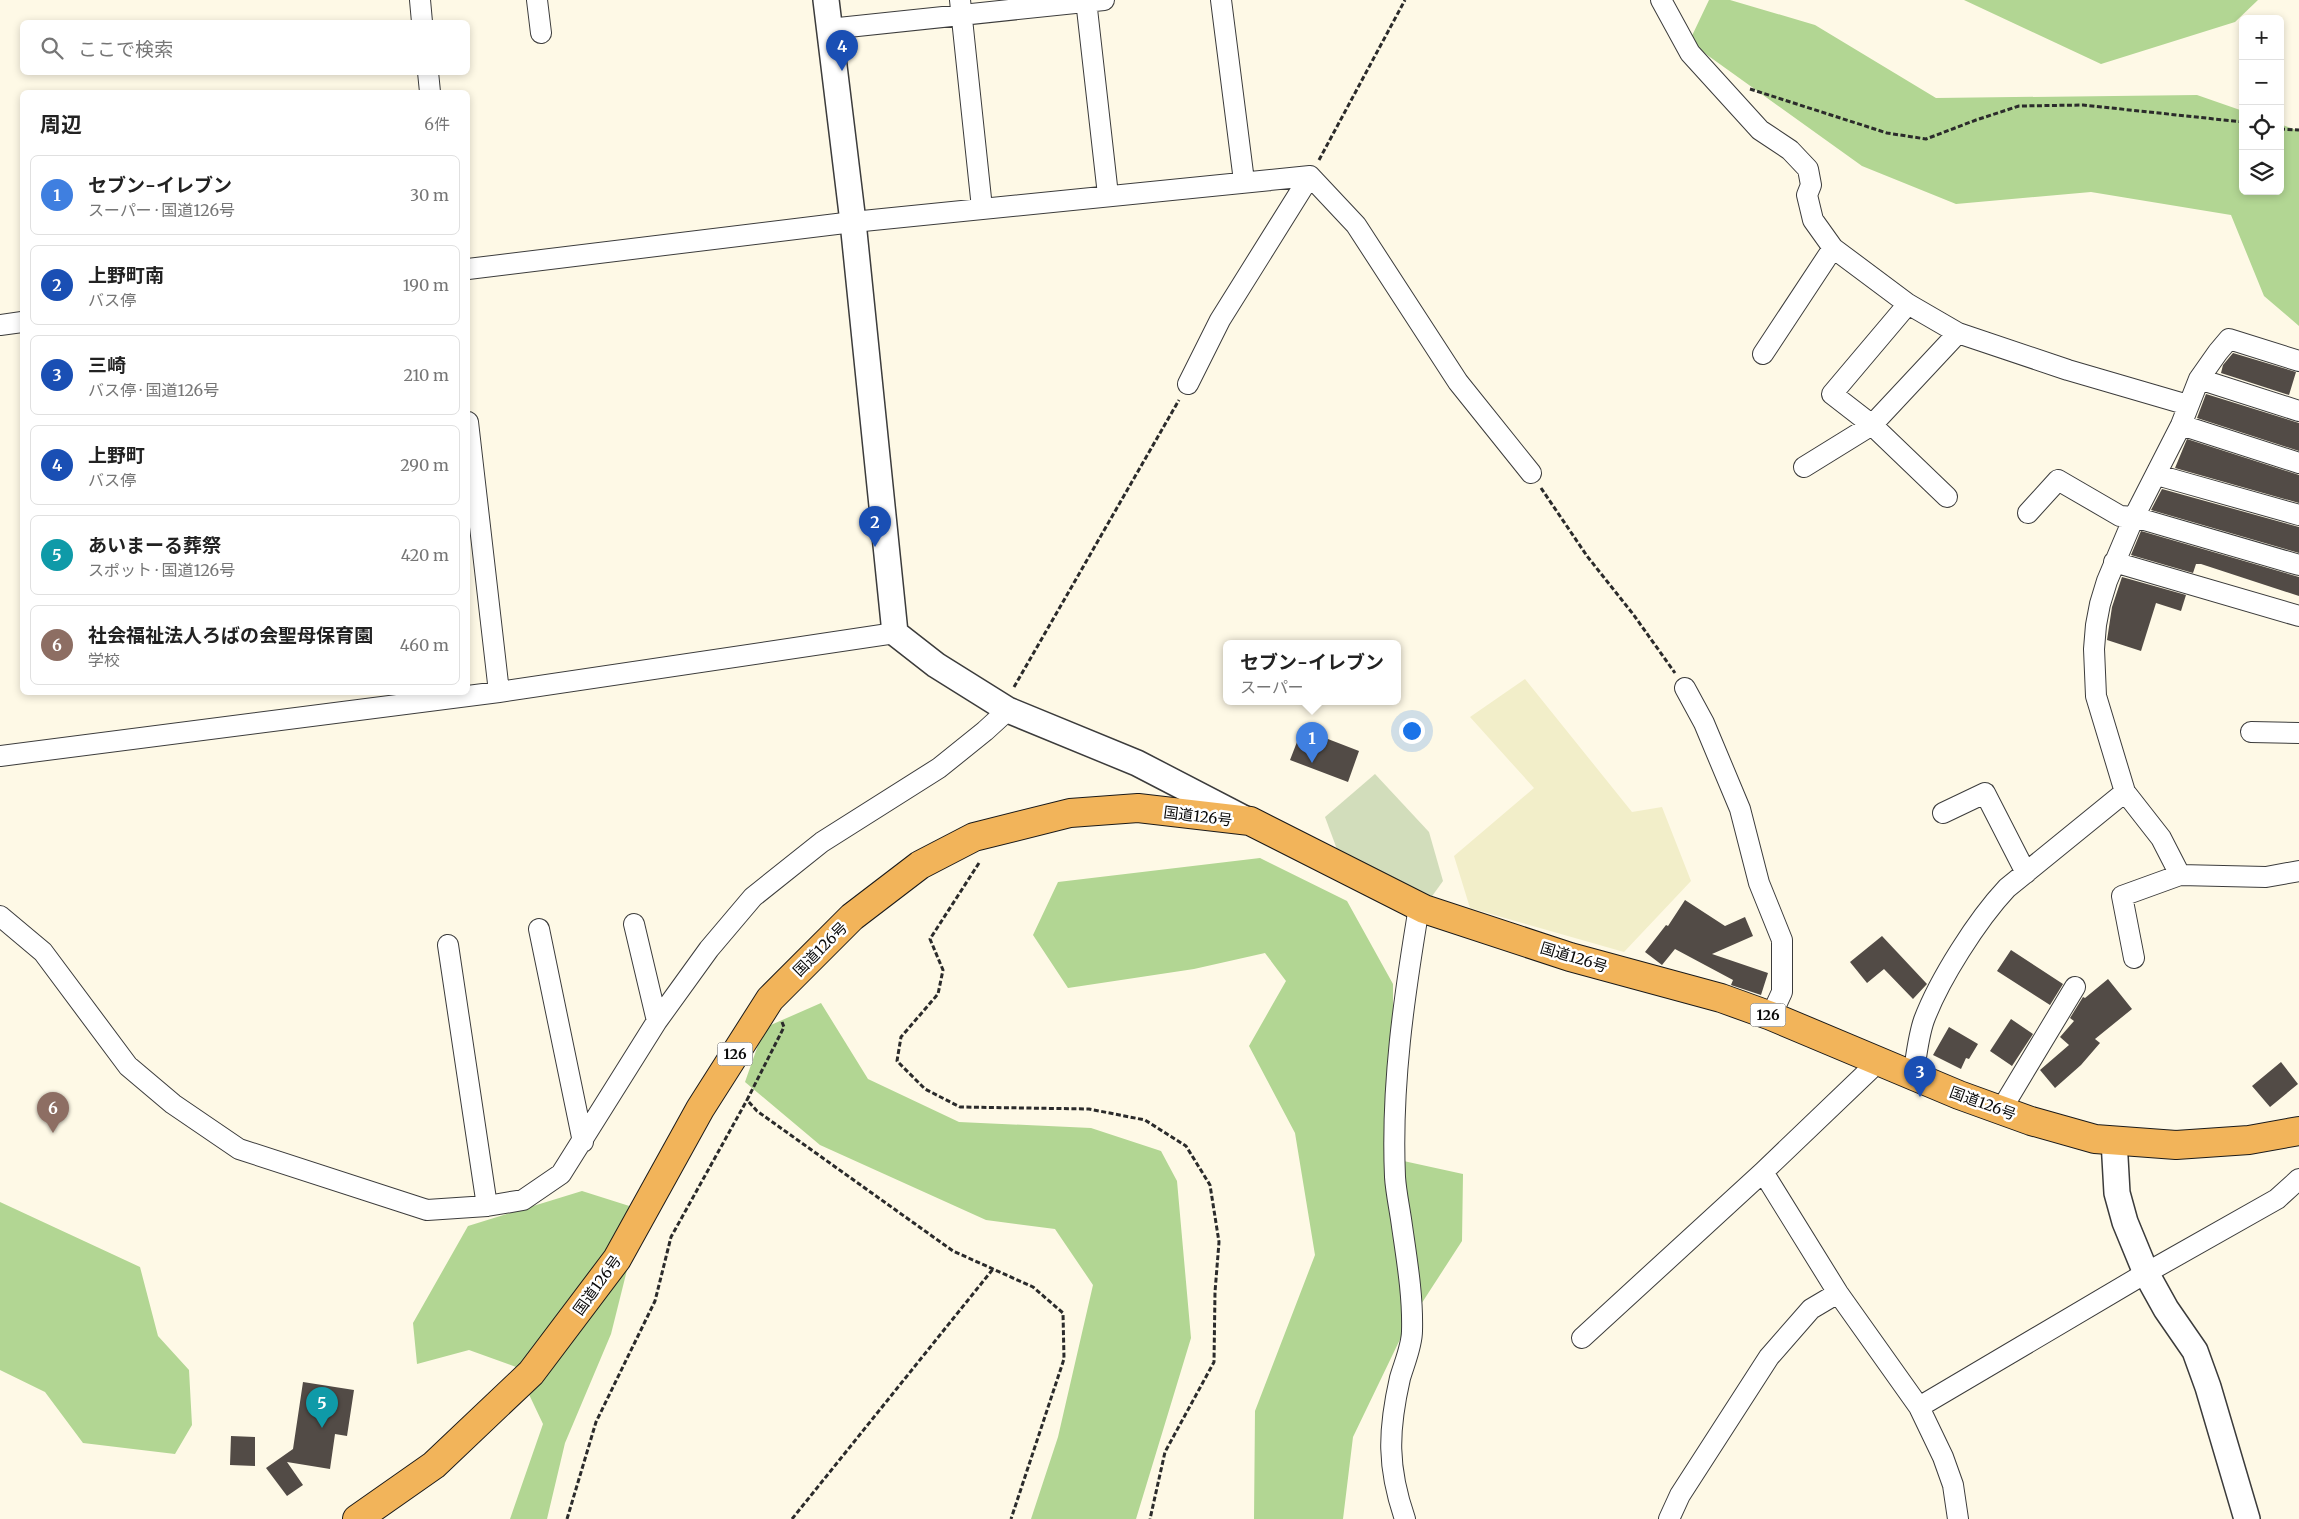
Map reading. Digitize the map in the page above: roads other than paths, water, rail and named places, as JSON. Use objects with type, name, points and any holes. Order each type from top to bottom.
[{"type":"highway","name":"国道126号","points":[[357,1519],[434,1465],[531,1373],[617,1259],[700,1109],[770,1000],[852,917],[920,865],[974,837],[1070,813],[1138,808],[1250,822],[1419,907],[1570,957],[1721,998],[1771,1016],[1913,1077],[2031,1121],[2096,1139],[2176,1145],[2249,1140],[2299,1131]]},
{"type":"street","points":[[420,0],[422,20]]},
{"type":"street","points":[[537,0],[542,33]]},
{"type":"street","points":[[826,0],[853,222],[895,633],[936,665],[1008,710],[1137,763],[1250,822]]},
{"type":"street","points":[[1221,0],[1244,181]]},
{"type":"street","points":[[1660,0],[1690,53],[1760,130],[1790,150],[1808,169],[1810,185],[1807,195],[1813,220],[1833,248],[1908,304],[1958,333],[2068,370],[2188,405]]},
{"type":"street","points":[[830,29],[961,8],[1092,1],[1108,195]]},
{"type":"street","points":[[961,8],[982,208]]},
{"type":"street","points":[[428,75],[430,90]]},
{"type":"street","points":[[470,269],[853,222],[1244,181],[1310,176]]},
{"type":"street","points":[[1188,384],[1220,320],[1310,176]]},
{"type":"street","points":[[1310,176],[1356,225],[1458,382],[1531,473]]},
{"type":"street","points":[[1763,354],[1833,248]]},
{"type":"street","points":[[1908,304],[1832,394],[1872,425],[1946,497]]},
{"type":"street","points":[[0,325],[20,322]]},
{"type":"street","points":[[1804,467],[1872,425],[1958,333]]},
{"type":"street","points":[[2180,875],[2161,838],[2125,792],[2096,696],[2094,649],[2100,604],[2114,562],[2134,517],[2181,425],[2199,379],[2229,339],[2299,361]]},
{"type":"street","points":[[2199,379],[2299,411]]},
{"type":"street","points":[[2181,425],[2299,463]]},
{"type":"street","points":[[470,439],[499,692]]},
{"type":"street","points":[[2157,475],[2299,515]]},
{"type":"street","points":[[2028,513],[2058,480],[2120,516],[2134,517],[2299,565]]},
{"type":"street","points":[[2114,562],[2299,616]]},
{"type":"street","points":[[0,756],[499,692],[895,633]]},
{"type":"street","points":[[1685,688],[1704,723],[1740,809],[1759,883],[1782,940],[1782,992],[1771,1016]]},
{"type":"street","points":[[0,916],[43,952],[128,1066],[173,1104],[239,1149],[427,1210],[487,1206],[523,1200],[561,1174],[583,1142],[656,1021],[709,949],[753,897],[822,842],[939,768],[1008,710]]},
{"type":"street","points":[[2251,732],[2299,733]]},
{"type":"street","points":[[1913,1077],[1923,1022],[1942,981],[1993,904],[2026,873],[2125,792]]},
{"type":"street","points":[[1943,813],[1985,793],[2026,873]]},
{"type":"street","points":[[2134,958],[2122,896],[2180,875],[2266,877],[2299,871]]},
{"type":"street","points":[[1405,1519],[1396,1493],[1390,1448],[1393,1409],[1412,1334],[1406,1253],[1395,1180],[1394,1136],[1396,1075],[1402,1009],[1419,907]]},
{"type":"street","points":[[634,924],[656,1021]]},
{"type":"street","points":[[539,929],[583,1142]]},
{"type":"street","points":[[448,945],[487,1206]]},
{"type":"street","points":[[2001,1110],[2075,987]]},
{"type":"street","points":[[1582,1338],[1763,1172],[1879,1061]]},
{"type":"street","points":[[2114,1140],[2117,1193],[2125,1222],[2146,1273],[2166,1309],[2194,1351],[2208,1388],[2248,1519]]},
{"type":"street","points":[[1763,1172],[1838,1293],[1920,1407],[1953,1485],[1958,1519]]},
{"type":"street","points":[[1920,1407],[2146,1273],[2277,1199],[2299,1179]]},
{"type":"street","points":[[1669,1519],[1680,1495],[1769,1357],[1811,1309],[1838,1293]]},
{"type":"place","name":"上野町","points":[[842,71]]},
{"type":"place","name":"上野町南","points":[[875,547]]},
{"type":"place","name":"セブン-イレブン","points":[[1312,763]]},
{"type":"place","name":"三崎","points":[[1920,1097]]},
{"type":"place","name":"社会福祉法人ろばの会聖母保育園","points":[[53,1133]]},
{"type":"place","name":"あいまーる葬祭","points":[[322,1428]]}]
